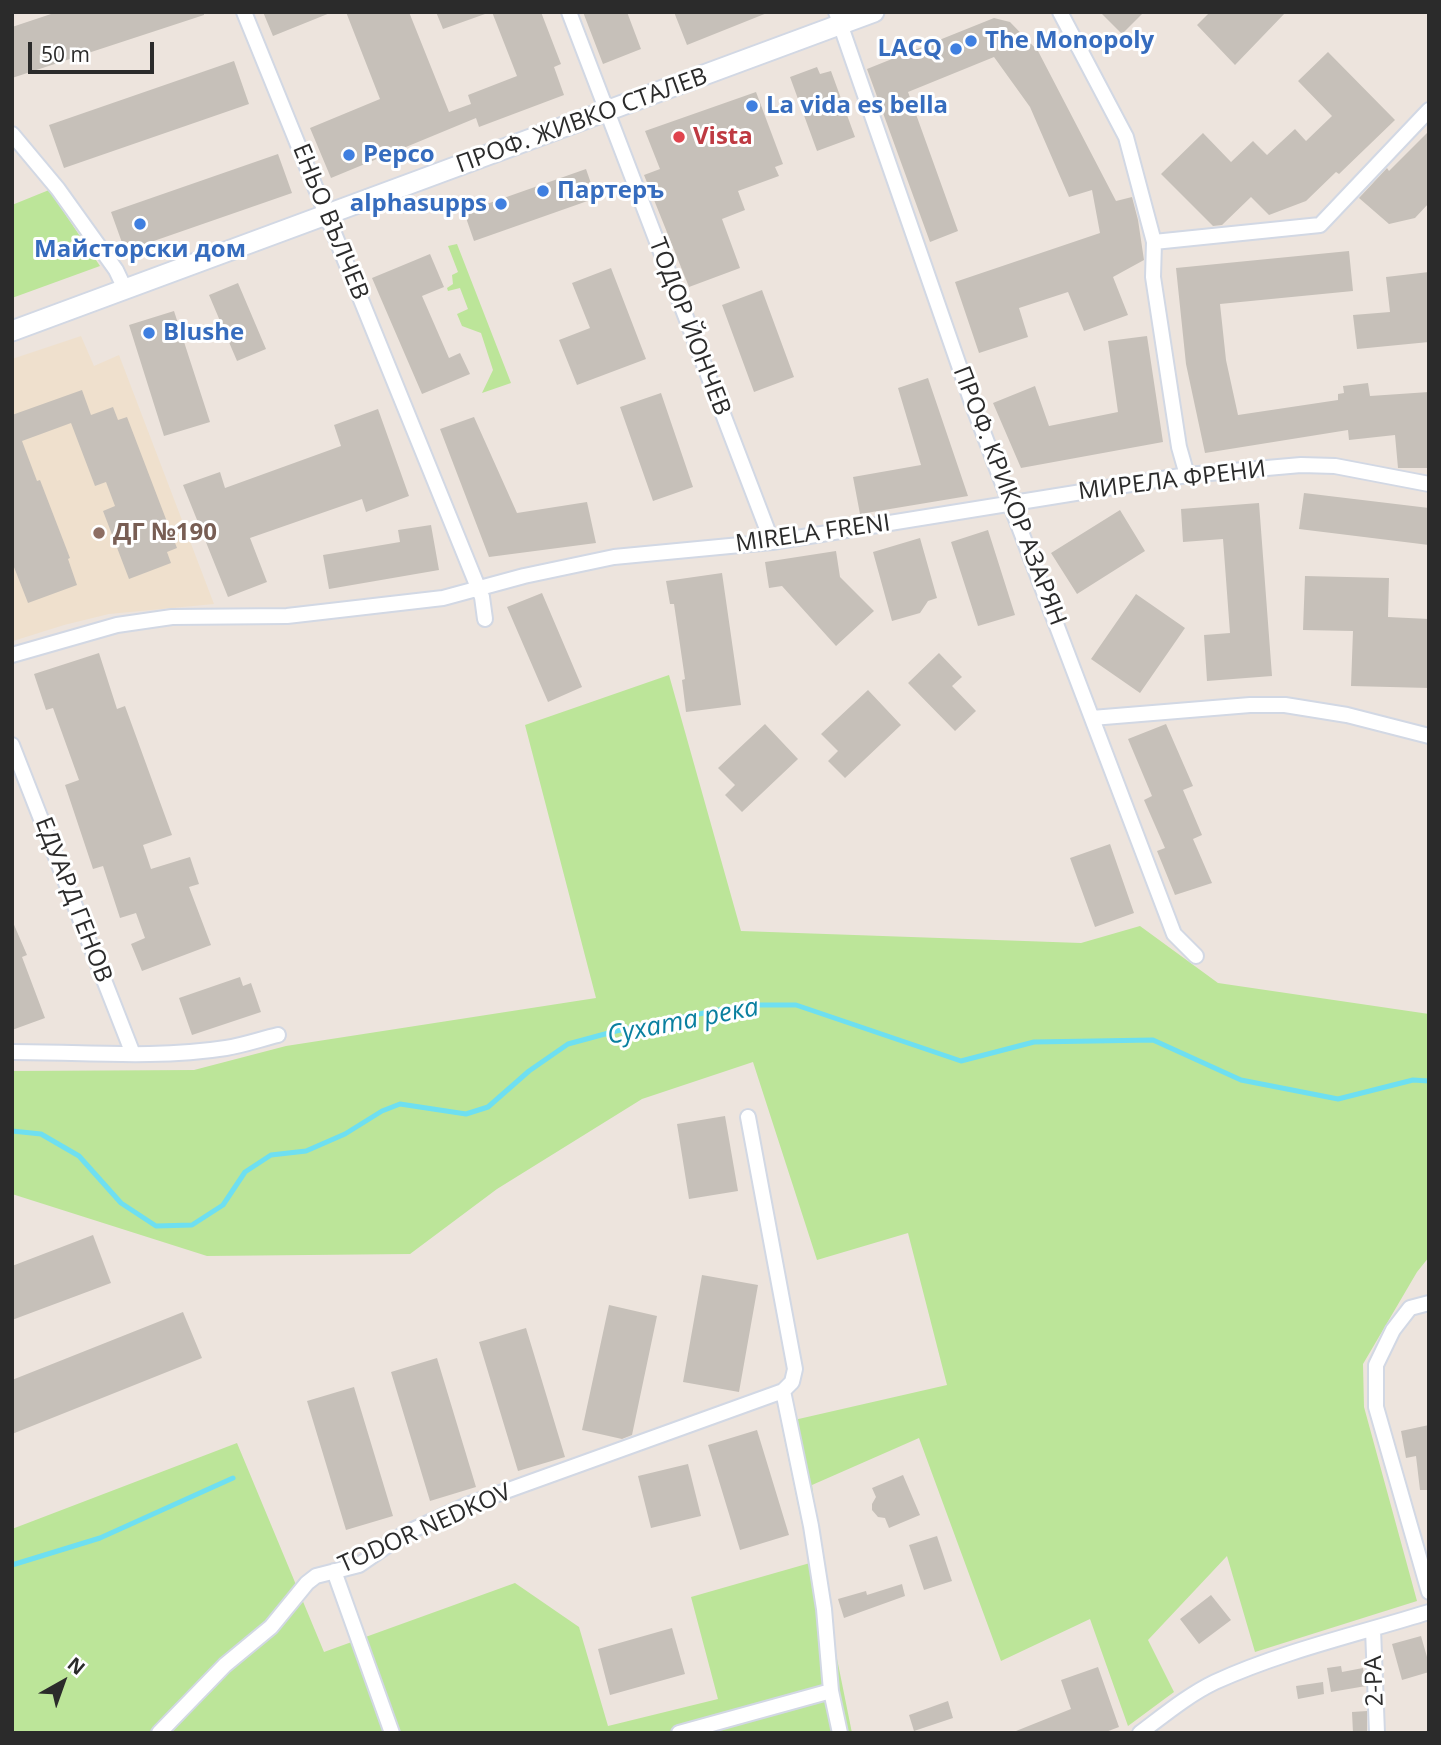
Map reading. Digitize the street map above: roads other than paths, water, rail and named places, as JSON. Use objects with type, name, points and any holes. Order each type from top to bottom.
[{"type":"street","name":"ЕНЬО ВЪЛЧЕВ","points":[[244,12],[479,590],[485,619]]},
{"type":"street","name":"ТОДОР ЙОНЧЕВ","points":[[569,12],[772,542]]},
{"type":"street","name":"ПРОФ. ЖИВКО СТАЛЕВ","points":[[12,331],[606,113],[839,19],[874,12]]},
{"type":"street","points":[[1060,12],[1126,137],[1154,242],[1153,277],[1180,447],[1187,475],[1301,465],[1335,466],[1429,484]]},
{"type":"street","name":"ПРОФ. КРИКОР АЗАРЯН","points":[[839,19],[972,403],[1174,934],[1196,956]]},
{"type":"street","points":[[1154,242],[1320,225],[1429,110]]},
{"type":"street","points":[[12,134],[58,189],[117,270],[125,289]]},
{"type":"street","name":"МИРЕЛА ФРЕНИ","points":[[1010,503],[1187,475]]},
{"type":"street","name":"MIRELA FRENI","points":[[12,655],[76,635],[145,621],[172,617],[288,616],[443,598],[524,576],[614,558],[772,542],[1010,503]]},
{"type":"street","points":[[1092,718],[1250,705],[1285,705],[1347,715],[1429,736]]},
{"type":"street","name":"ЕДУАРД ГЕНОВ","points":[[12,746],[133,1054]]},
{"type":"street","points":[[12,1052],[133,1054],[227,1048],[278,1035]]},
{"type":"street","points":[[748,1117],[796,1369],[792,1382],[783,1391],[811,1526],[824,1609],[831,1691],[840,1733]]},
{"type":"street","points":[[1429,1303],[1410,1308],[1393,1330],[1376,1365],[1376,1407],[1429,1591]]},
{"type":"street","name":"TODOR NEDKOV","points":[[159,1733],[225,1665],[271,1627],[307,1583],[316,1576],[359,1564],[404,1535],[467,1505],[783,1391]]},
{"type":"street","points":[[334,1571],[392,1733]]},
{"type":"street","points":[[1140,1733],[1177,1705],[1213,1684],[1251,1667],[1429,1612]]},
{"type":"street","name":"2-РА","points":[[1373,1629],[1377,1733]]},
{"type":"street","points":[[679,1733],[831,1691]]},
{"type":"waterway","name":"Сухата река","points":[[12,1131],[41,1134],[79,1156],[121,1203],[156,1226],[192,1225],[223,1205],[245,1172],[271,1155],[306,1151],[345,1134],[382,1111],[400,1104],[466,1114],[488,1107],[529,1071],[568,1044],[616,1031],[743,1005],[796,1005],[961,1061],[1034,1042],[1153,1040],[1241,1080],[1338,1099],[1413,1080],[1429,1081]]},
{"type":"waterway","points":[[12,1565],[100,1538],[233,1478]]},
{"type":"place","name":"The Monopoly","points":[[971,41]]},
{"type":"place","name":"LACQ","points":[[956,49]]},
{"type":"place","name":"La vida es bella","points":[[752,106]]},
{"type":"place","name":"Vista","points":[[679,137]]},
{"type":"place","name":"Pepco","points":[[349,155]]},
{"type":"place","name":"Партеръ","points":[[543,191]]},
{"type":"place","name":"alphasupps","points":[[501,204]]},
{"type":"place","name":"Майсторски дом","points":[[140,224]]},
{"type":"place","name":"Blushe","points":[[149,333]]},
{"type":"place","name":"ДГ №190","points":[[99,533]]}]
